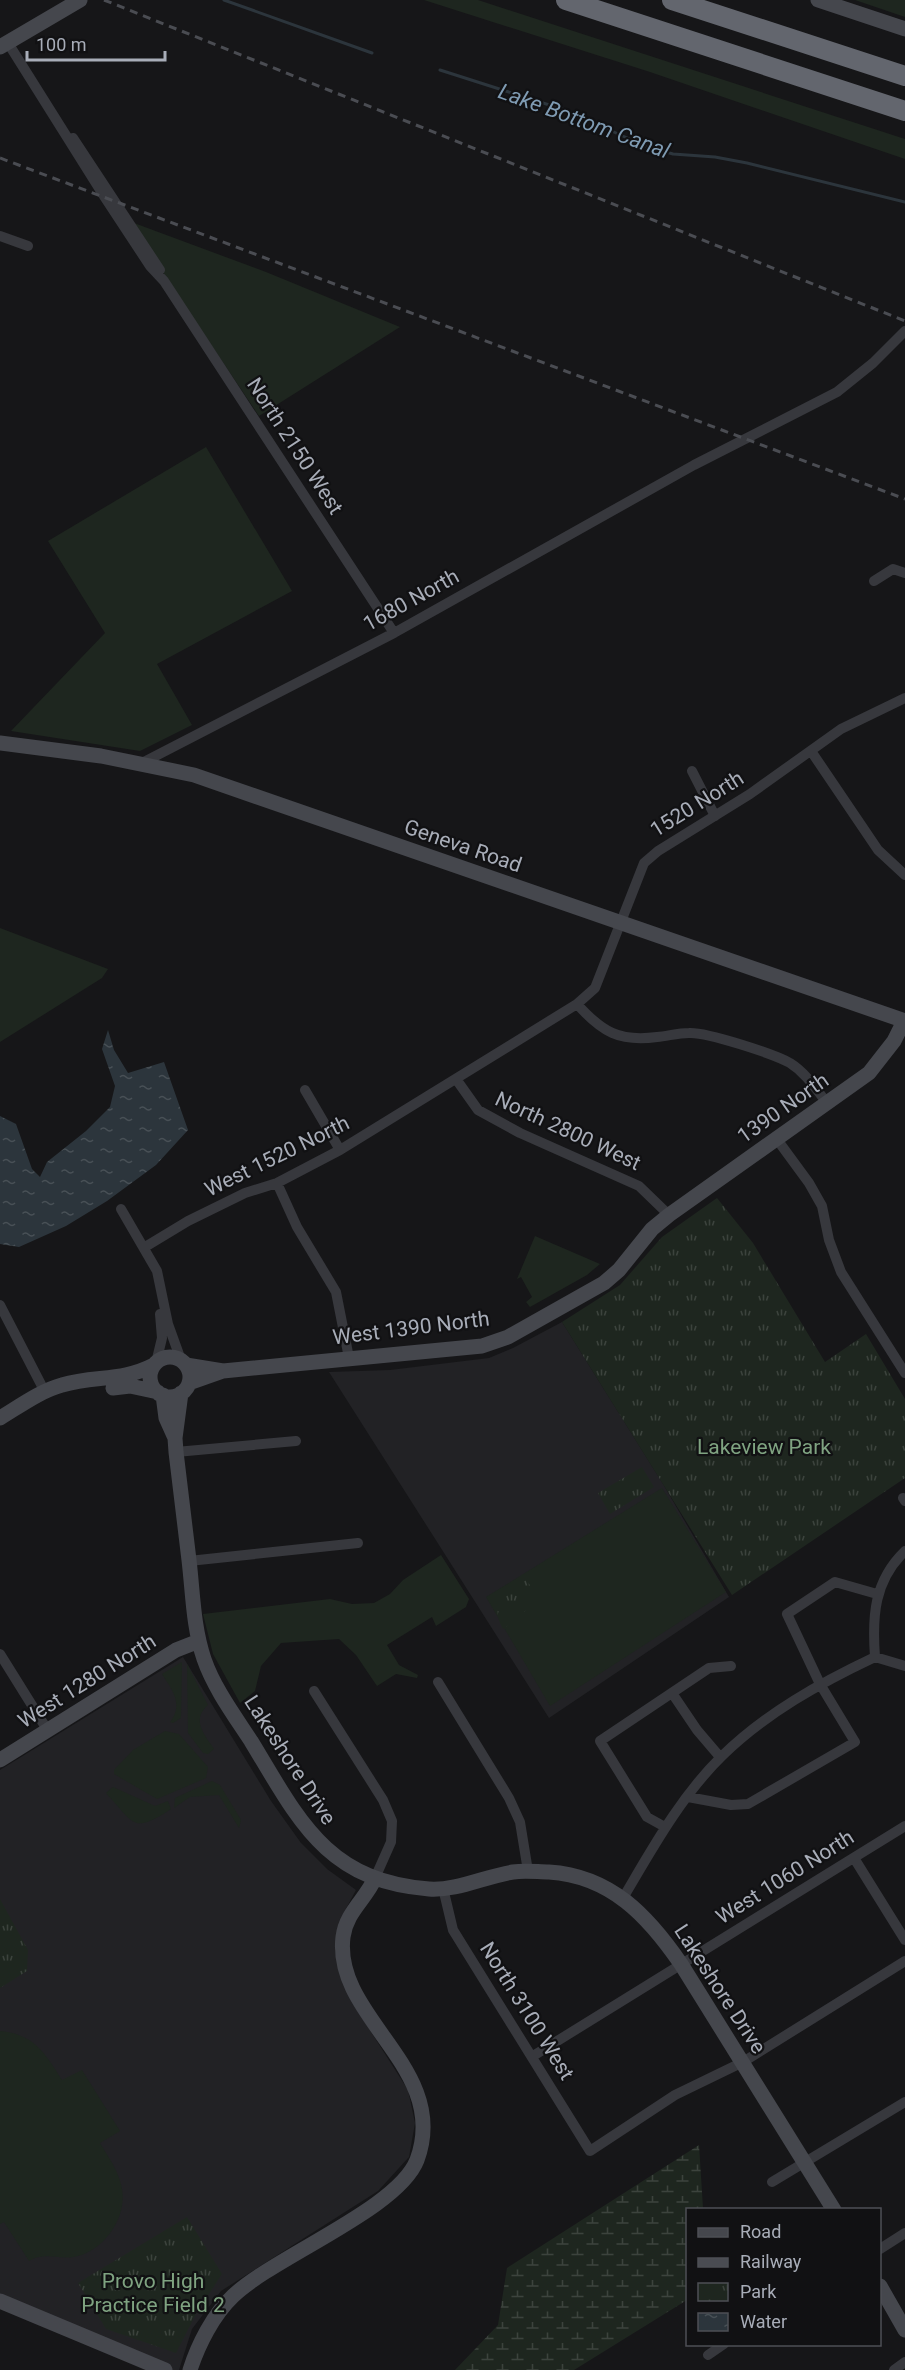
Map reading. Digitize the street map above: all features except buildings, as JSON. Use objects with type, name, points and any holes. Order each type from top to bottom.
[{"type":"highway","points":[[566,0],[905,111]]},
{"type":"highway","points":[[672,0],[905,76]]},
{"type":"street","points":[[4,45],[80,0]]},
{"type":"street","points":[[818,0],[905,29]]},
{"type":"street","name":"North 2150 West","points":[[4,45],[64,129],[72,148],[150,266],[164,281],[394,633]]},
{"type":"street","points":[[0,236],[28,246]]},
{"type":"street","name":"1680 North","points":[[142,763],[394,633],[694,465],[710,452],[770,421],[842,389],[905,331]]},
{"type":"street","points":[[874,581],[893,569],[905,573]]},
{"type":"street","name":"1520 North","points":[[456,1079],[578,1004],[595,988],[644,863],[658,851],[715,816],[842,729],[905,698]]},
{"type":"street","name":"Geneva Road","points":[[0,743],[142,763],[194,775],[905,1020]]},
{"type":"street","points":[[811,751],[878,850],[903,871]]},
{"type":"street","points":[[692,771],[715,816]]},
{"type":"street","points":[[578,1004],[595,1023],[609,1034],[630,1038],[655,1038],[691,1032],[789,1063],[806,1075],[827,1103]]},
{"type":"street","name":"1390 North","points":[[669,1215],[870,1073],[894,1041],[905,1020]]},
{"type":"street","name":"West 1520 North","points":[[145,1247],[216,1207],[245,1193],[277,1183],[340,1150],[456,1079]]},
{"type":"street","name":"North 2800 West","points":[[456,1079],[478,1110],[520,1133],[639,1186],[669,1215]]},
{"type":"street","points":[[305,1090],[340,1150]]},
{"type":"street","points":[[776,1138],[809,1182],[822,1206],[829,1240],[841,1272],[905,1373]]},
{"type":"street","points":[[277,1183],[297,1227],[336,1292],[349,1358]]},
{"type":"street","points":[[45,1392],[65,1394],[130,1386],[160,1394],[185,1388],[189,1371],[175,1349],[157,1271],[145,1247],[120,1209]]},
{"type":"street","name":"West 1390 North","points":[[184,1363],[223,1371],[482,1346],[508,1337],[604,1282],[619,1270],[652,1229],[669,1215]]},
{"type":"street","points":[[160,1394],[151,1381],[162,1338],[160,1305],[162,1300]]},
{"type":"street","points":[[0,1305],[45,1392]]},
{"type":"street","points":[[0,1418],[45,1392],[64,1384],[129,1376],[168,1357],[184,1363]]},
{"type":"street","name":"West 1390 North","points":[[185,1388],[223,1371]]},
{"type":"street","name":"Lakeshore Drive","points":[[176,1445],[185,1388]]},
{"type":"street","name":"Lakeshore Drive","points":[[160,1394],[176,1445],[193,1614],[199,1641],[214,1681],[309,1833],[330,1854],[375,1878],[390,1883],[431,1889],[528,1871],[562,1873],[603,1885],[623,1898],[662,1935],[833,2208]]},
{"type":"street","points":[[176,1445],[296,1441]]},
{"type":"street","points":[[189,1561],[358,1543]]},
{"type":"street","points":[[875,1657],[872,1621],[877,1594],[885,1574],[905,1551]]},
{"type":"street","points":[[688,1797],[731,1805],[748,1804],[855,1742],[820,1684],[787,1614],[835,1582],[877,1594]]},
{"type":"street","name":"West 1280 North","points":[[0,1761],[176,1650],[199,1641]]},
{"type":"street","points":[[0,1654],[48,1731]]},
{"type":"street","points":[[623,1898],[665,1827],[720,1757],[750,1730],[820,1684],[875,1657],[905,1666]]},
{"type":"street","points":[[665,1827],[647,1817],[600,1741],[709,1668],[731,1666]]},
{"type":"street","points":[[438,1682],[509,1798],[520,1822],[528,1871]]},
{"type":"street","points":[[190,2370],[195,2353],[231,2297],[252,2280],[379,2202],[416,2162],[424,2131],[423,2109],[414,2084],[354,1988],[344,1962],[343,1937],[350,1915],[375,1878],[391,1842],[392,1821],[383,1800],[314,1692]]},
{"type":"street","points":[[672,1693],[697,1730],[720,1757]]},
{"type":"street","name":"West 1060 North","points":[[533,2056],[905,1826]]},
{"type":"street","points":[[854,1858],[905,1940]]},
{"type":"street","name":"North 3100 West","points":[[443,1888],[453,1930],[590,2151],[675,2096],[743,2062]]},
{"type":"street","points":[[743,2062],[905,1961]]},
{"type":"street","points":[[772,2182],[905,2102]]},
{"type":"street","points":[[881,2248],[905,2233]]},
{"type":"street","points":[[881,2289],[905,2330]]},
{"type":"street","points":[[0,2301],[165,2370]]},
{"type":"street","points":[[708,2355],[721,2346]]},
{"type":"street","points":[[894,2370],[905,2362]]},
{"type":"shaded area","points":[[562,1322],[663,1484],[729,1597],[549,1718],[329,1372],[390,1370],[489,1358]]},
{"type":"shaded area","points":[[183,1657],[271,1801],[301,1843],[327,1869],[356,1890],[342,1916],[335,1951],[342,1979],[357,2010],[408,2090],[415,2123],[409,2157],[378,2191],[221,2291],[192,2329],[179,2370],[152,2370],[0,2304],[0,1770]]},
{"type":"green space","points":[[424,0],[478,0],[905,139],[905,159],[650,72]]},
{"type":"green space","points":[[855,0],[905,0],[905,17]]},
{"type":"green space","points":[[134,223],[266,272],[400,327],[259,416],[169,282]]},
{"type":"green space","points":[[206,447],[292,591],[157,664],[192,725],[140,751],[11,731],[105,633],[48,541]]},
{"type":"green space","points":[[0,928],[108,969],[102,978],[0,1042]]},
{"type":"green space","name":"Lakeview Park","points":[[717,1198],[753,1243],[825,1362],[866,1334],[905,1399],[905,1478],[732,1595],[562,1322],[620,1285],[662,1237]]},
{"type":"green space","points":[[535,1236],[600,1264],[587,1275],[530,1307],[526,1302],[532,1297],[521,1277],[517,1279]]},
{"type":"green space","points":[[642,1467],[654,1487],[610,1514],[598,1493]]},
{"type":"green space","points":[[662,1488],[726,1592],[550,1706],[486,1597]]},
{"type":"green space","points":[[441,1555],[469,1599],[466,1607],[436,1626],[432,1617],[387,1645],[399,1665],[418,1675],[417,1678],[396,1674],[377,1686],[356,1655],[339,1639],[281,1643],[261,1666],[255,1691],[240,1703],[213,1654],[203,1614],[330,1599],[352,1604],[374,1603],[390,1594],[403,1580]]},
{"type":"green space","points":[[523,1574],[534,1592],[531,1606],[503,1629],[499,1620],[498,1605],[505,1592]]},
{"type":"green space","points":[[182,1662],[181,1718],[173,1723],[170,1722],[176,1709],[175,1697],[162,1674]]},
{"type":"green space","points":[[187,1664],[208,1705],[200,1716],[200,1722],[203,1732],[214,1749],[208,1754],[203,1753],[188,1733]]},
{"type":"green space","points":[[165,1731],[179,1734],[208,1767],[206,1778],[157,1799],[114,1774],[114,1770],[133,1750]]},
{"type":"green space","points":[[212,1781],[220,1785],[241,1820],[239,1828],[219,1795],[190,1797],[174,1808],[175,1798]]},
{"type":"green space","points":[[113,1787],[155,1806],[168,1801],[171,1809],[148,1822],[134,1822],[106,1793]]},
{"type":"green space","points":[[0,1899],[28,1950],[27,1971],[0,1988]]},
{"type":"green space","points":[[0,2031],[22,2036],[37,2046],[62,2080],[82,2070],[120,2131],[100,2143],[121,2183],[123,2200],[121,2210],[117,2221],[105,2239],[97,2247],[78,2256],[47,2256],[29,2261],[4,2222],[0,2224]]},
{"type":"green space","points":[[699,2145],[703,2208],[686,2208],[686,2301],[574,2370],[455,2370],[498,2325],[507,2268]]},
{"type":"green space","name":"Provo High Practice Field 2","points":[[187,2217],[222,2274],[197,2312],[176,2353],[106,2329],[78,2283]]},
{"type":"water","points":[[108,1030],[114,1050],[128,1073],[164,1062],[188,1130],[156,1165],[107,1201],[66,1226],[19,1247],[0,1244],[0,1116],[16,1124],[32,1169],[40,1177],[47,1162],[86,1131],[110,1107],[115,1086],[102,1049]]},
{"type":"waterway","name":"Lake Bottom Canal","points":[[224,0],[372,53]]},
{"type":"waterway","name":"Lake Bottom Canal","points":[[440,70],[565,110],[645,146],[673,154],[715,157],[747,163],[905,202]]},
{"type":"railway","points":[[104,0],[905,321]]},
{"type":"railway","points":[[0,158],[905,499]]}]
